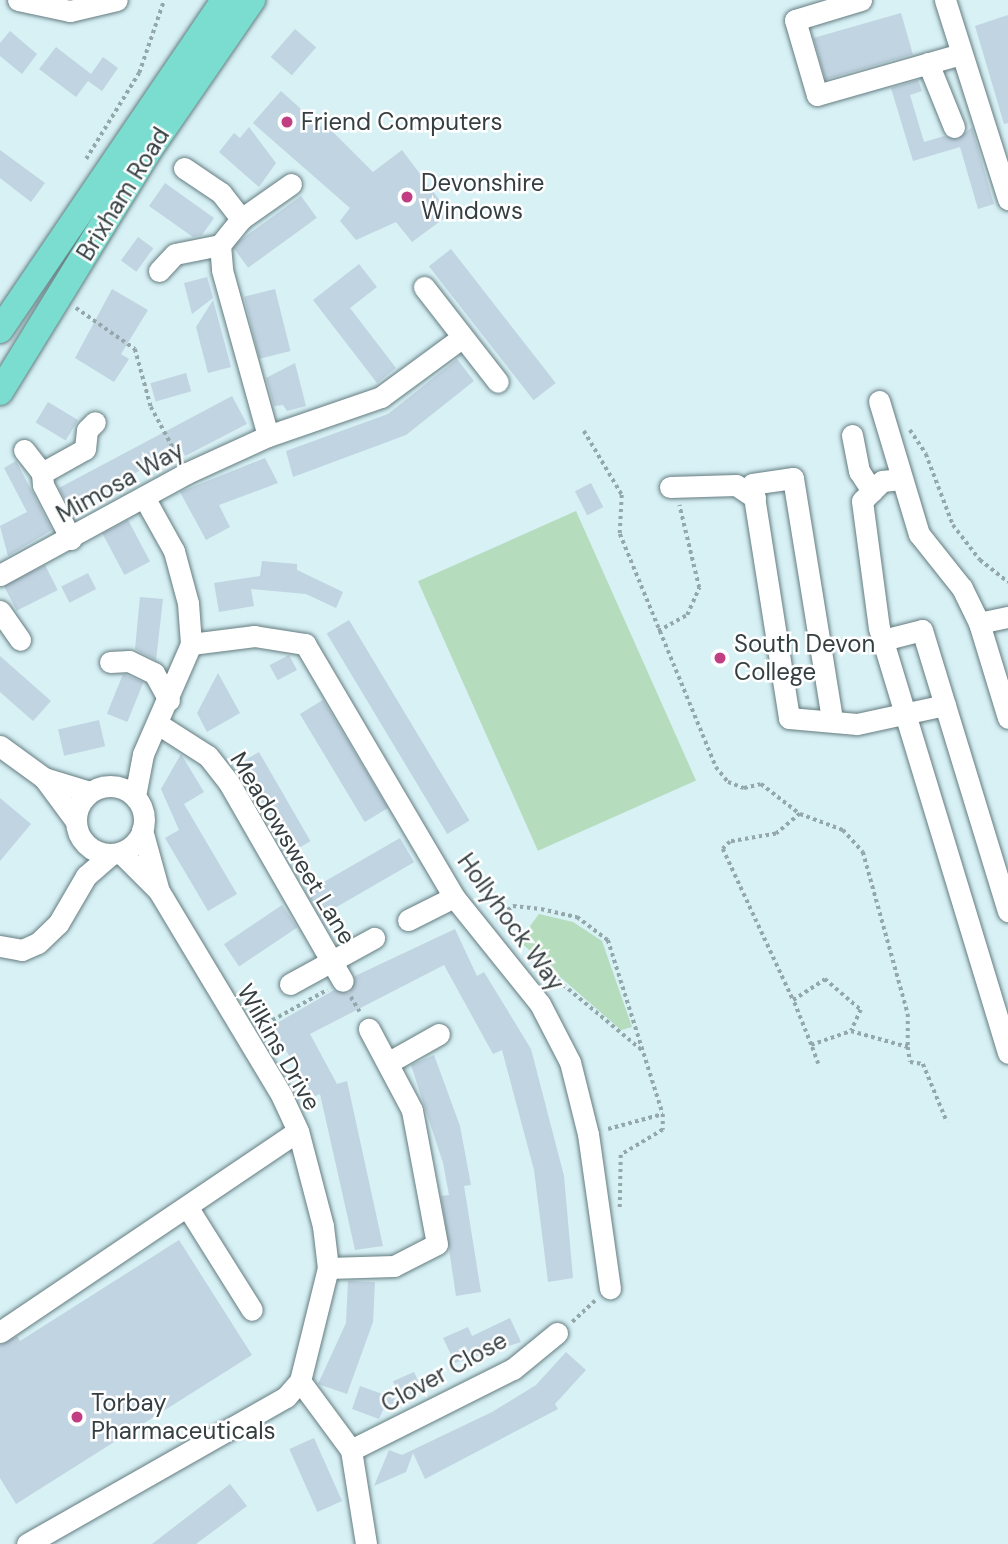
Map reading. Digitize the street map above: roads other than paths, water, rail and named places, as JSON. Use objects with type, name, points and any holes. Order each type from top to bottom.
[{"type":"main road","name":"Brixham Road","points":[[0,330],[224,0]]},
{"type":"main road","name":"Brixham Road","points":[[0,392],[154,142],[251,0]]},
{"type":"street","points":[[18,0],[70,11],[117,0]]},
{"type":"street","points":[[861,0],[794,20],[817,95],[961,54]]},
{"type":"street","points":[[945,0],[1008,199]]},
{"type":"street","points":[[928,63],[954,127]]},
{"type":"street","points":[[184,168],[221,193],[241,219]]},
{"type":"street","points":[[159,271],[175,254],[220,245],[241,219],[291,184]]},
{"type":"street","points":[[220,245],[228,294],[268,436]]},
{"type":"street","points":[[424,287],[460,340],[498,382]]},
{"type":"street","name":"Mimosa Way","points":[[0,575],[71,539],[187,473],[268,436],[381,397],[460,340]]},
{"type":"street","points":[[879,406],[919,534],[962,588],[979,622],[1008,718]]},
{"type":"street","points":[[42,473],[85,449],[87,430],[94,422]]},
{"type":"street","points":[[852,435],[859,471],[872,491]]},
{"type":"street","points":[[24,450],[42,473],[43,485],[71,539]]},
{"type":"street","points":[[832,719],[793,478],[752,484],[789,718],[832,719],[856,724],[902,711],[945,705]]},
{"type":"street","points":[[901,479],[882,481],[862,500],[883,640],[902,711],[1008,1054]]},
{"type":"street","points":[[675,489],[712,482],[736,485],[755,498]]},
{"type":"street","points":[[44,778],[90,792],[111,785],[142,754],[158,724],[191,644],[188,603],[174,551],[145,498]]},
{"type":"street","points":[[0,611],[20,640]]},
{"type":"street","points":[[979,622],[1008,617]]},
{"type":"street","points":[[883,640],[922,630],[1008,911]]},
{"type":"street","name":"Hollyhock Way","points":[[191,644],[254,636],[304,644],[454,897],[480,934],[540,1004],[570,1062],[588,1134],[610,1288]]},
{"type":"street","points":[[110,662],[129,660],[147,669],[169,699]]},
{"type":"street","name":"Meadowsweet Lane","points":[[158,724],[208,756],[229,783],[342,981]]},
{"type":"street","points":[[0,746],[44,778],[75,820],[83,842],[86,876]]},
{"type":"street","points":[[111,785],[135,796],[142,754]]},
{"type":"street","points":[[75,820],[90,792]]},
{"type":"street","name":"Wilkins Drive","points":[[135,796],[143,811],[142,830],[158,890],[298,1131],[323,1226],[328,1268],[300,1381]]},
{"type":"street","points":[[0,946],[22,950],[38,943],[58,924],[86,876],[142,830]]},
{"type":"street","name":"Wilkins Drive","points":[[83,842],[115,854],[158,890]]},
{"type":"street","points":[[408,920],[454,897]]},
{"type":"street","points":[[290,984],[374,938]]},
{"type":"street","points":[[328,1268],[394,1266],[427,1254],[437,1244],[425,1161],[412,1110],[391,1061],[369,1029]]},
{"type":"street","points":[[391,1061],[439,1034]]},
{"type":"street","points":[[0,1332],[188,1208],[298,1131]]},
{"type":"street","points":[[188,1208],[251,1310]]},
{"type":"street","name":"Clover Close","points":[[351,1450],[513,1369],[557,1333]]},
{"type":"street","points":[[27,1544],[259,1414],[300,1381],[351,1450],[366,1544]]},
{"type":"place","name":"Friend Computers","points":[[287,122]]},
{"type":"place","name":"Devonshire Windows","points":[[407,197]]},
{"type":"place","name":"South Devon College","points":[[720,658]]},
{"type":"place","name":"Torbay Pharmaceuticals","points":[[77,1417]]}]
